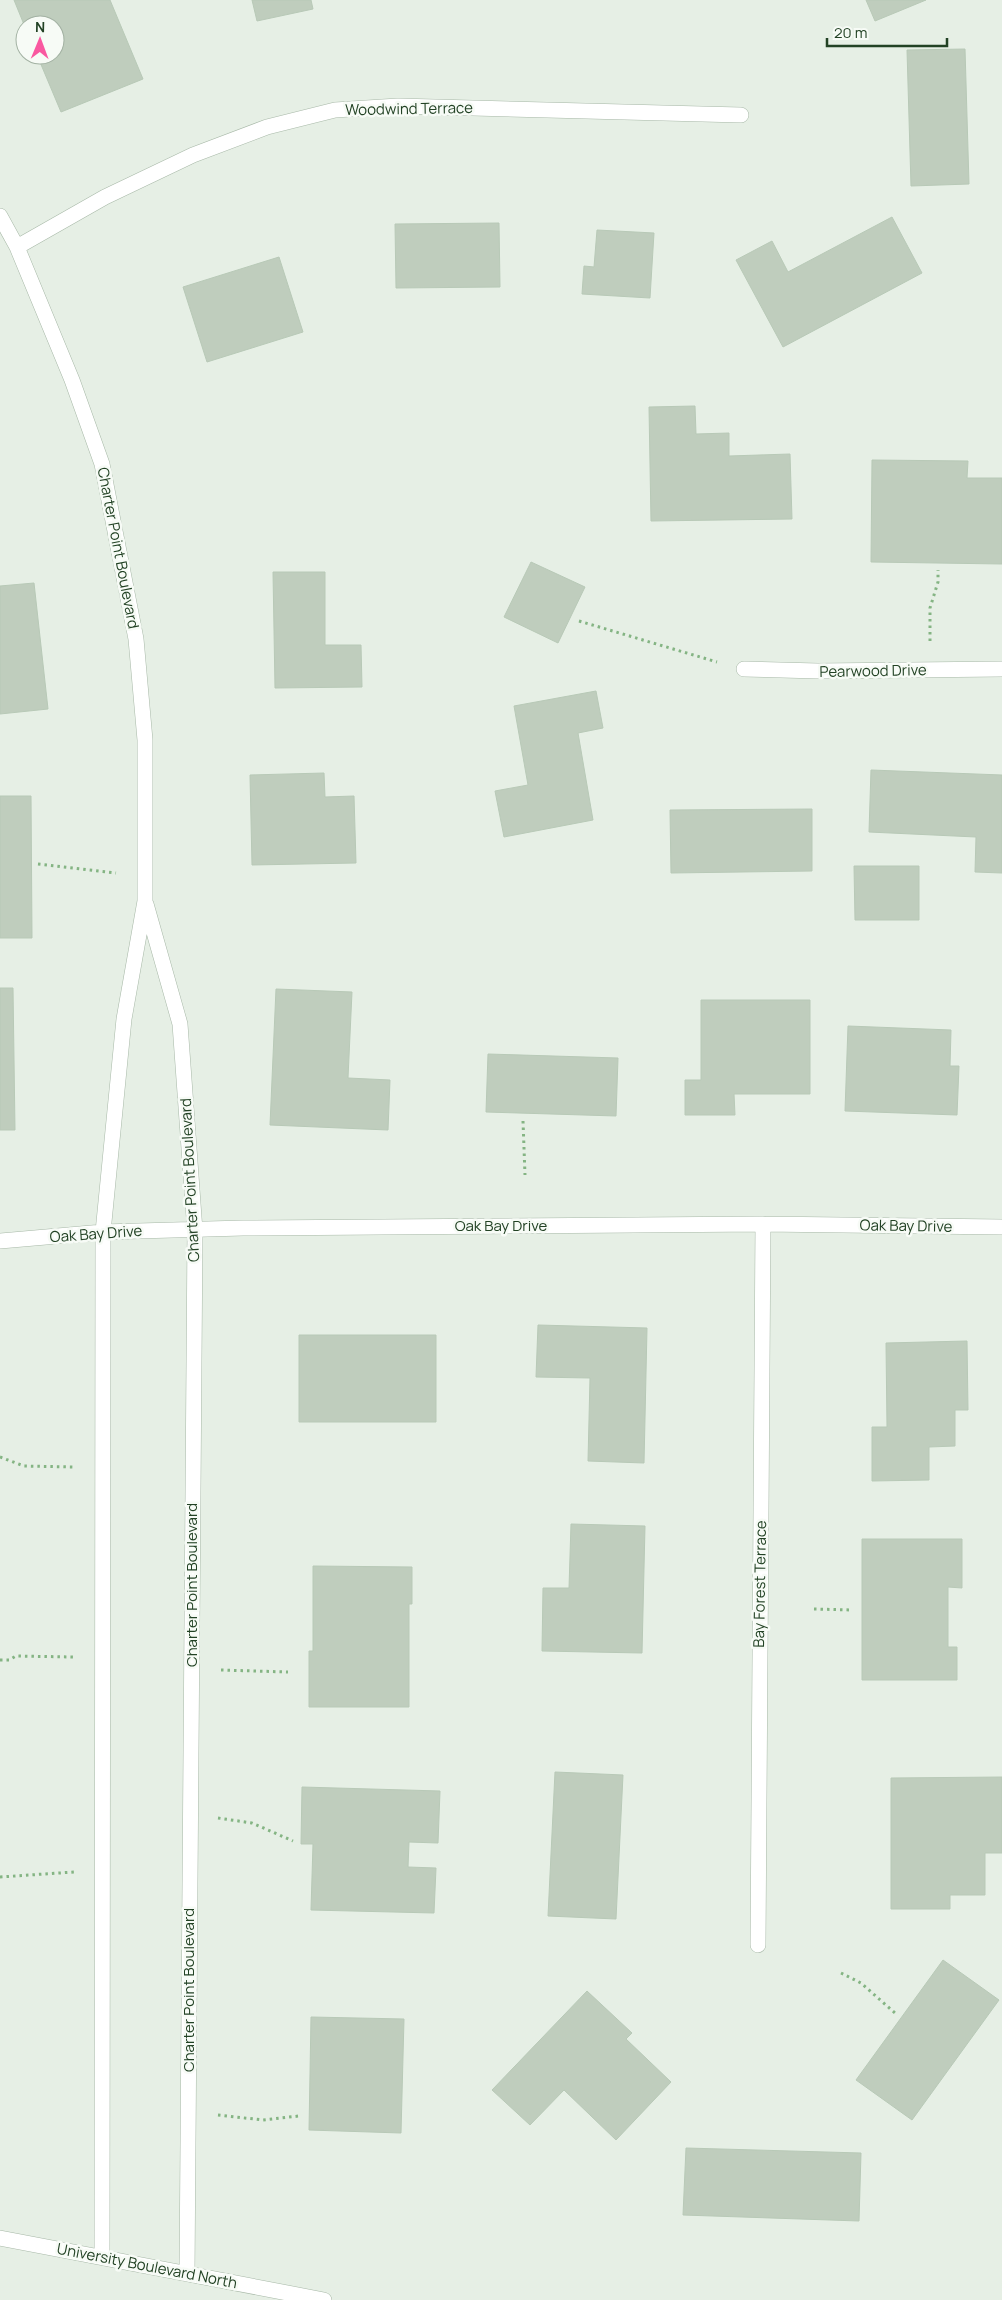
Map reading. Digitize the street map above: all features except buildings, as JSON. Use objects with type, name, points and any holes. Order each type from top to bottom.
[{"type":"street","name":"Woodwind Terrace","points":[[17,247],[105,197],[194,154],[267,127],[335,110],[398,106],[741,115]]},
{"type":"street","name":"Charter Point Boulevard","points":[[0,216],[17,247],[72,380],[102,464],[136,639],[145,740],[145,901],[124,1019],[104,1232],[102,2257]]},
{"type":"street","name":"Pearwood Drive","points":[[744,669],[818,671],[1002,669]]},
{"type":"street","name":"Charter Point Boulevard","points":[[145,901],[180,1024],[195,1230],[187,2274]]},
{"type":"street","name":"Oak Bay Drive","points":[[0,1241],[104,1232],[262,1228],[763,1224],[1002,1227]]},
{"type":"street","name":"Bay Forest Terrace","points":[[758,1945],[763,1224]]},
{"type":"street","name":"University Boulevard North","points":[[0,2238],[324,2300]]},
{"type":"path","points":[[930,670],[930,608],[938,582],[938,570]]},
{"type":"path","points":[[578,621],[744,669]]},
{"type":"path","points":[[38,864],[145,876]]},
{"type":"path","points":[[523,1121],[525,1175]]},
{"type":"path","points":[[0,1457],[24,1466],[103,1467]]},
{"type":"path","points":[[814,1610],[852,1610]]},
{"type":"path","points":[[0,1660],[9,1660],[16,1656],[103,1657]]},
{"type":"path","points":[[192,1670],[288,1672]]},
{"type":"path","points":[[191,1822],[218,1818],[237,1820],[252,1824],[293,1841]]},
{"type":"path","points":[[0,1877],[103,1871]]},
{"type":"path","points":[[841,1974],[861,1983],[895,2014]]},
{"type":"path","points":[[188,2113],[238,2116],[263,2120],[299,2116]]}]
